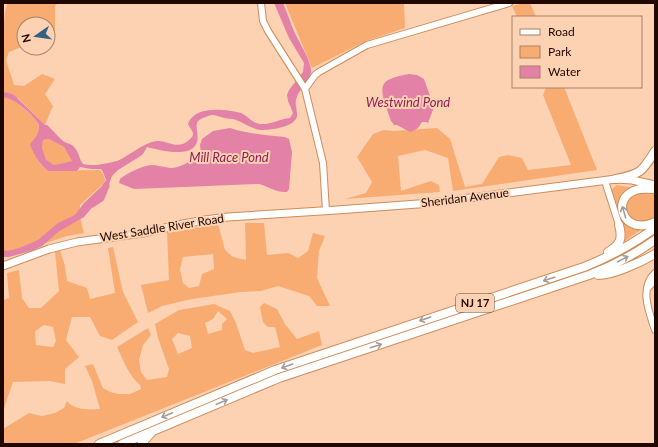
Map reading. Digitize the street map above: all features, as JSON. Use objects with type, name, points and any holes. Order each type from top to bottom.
[{"type":"highway","points":[[616,179],[632,176],[641,171],[655,151]]},
{"type":"highway","points":[[655,189],[632,192],[627,195],[622,208],[624,216],[633,224],[644,226],[655,222]]},
{"type":"highway","points":[[570,272],[615,247],[621,237],[619,225]]},
{"type":"highway","name":"NJ 17","points":[[99,444],[275,370],[598,262],[637,241],[655,228]]},
{"type":"highway","name":"NJ 17","points":[[122,444],[299,371],[589,275],[631,255],[655,240]]},
{"type":"highway","points":[[589,275],[603,275],[632,265],[655,254]]},
{"type":"highway","points":[[142,443],[153,431]]},
{"type":"main road","name":"Sheridan Avenue","points":[[326,211],[431,203],[616,179],[638,181],[655,185]]},
{"type":"main road","name":"Sheridan Avenue","points":[[605,180],[655,189]]},
{"type":"main road","name":"West Saddle River Road","points":[[3,266],[56,247],[88,240],[143,233],[205,220],[228,217],[326,211]]},
{"type":"street","points":[[261,3],[263,21],[304,88],[308,100],[323,163],[326,211]]},
{"type":"street","points":[[304,88],[319,72],[367,45],[509,3]]},
{"type":"street","points":[[605,180],[619,225]]},
{"type":"street","points":[[655,273],[648,281],[646,296],[655,330]]},
{"type":"street","points":[[647,289],[655,280]]},
{"type":"green space","points":[[7,3],[58,3],[55,6],[55,16],[16,16],[16,49],[9,52],[6,60],[14,85],[24,86],[42,74],[55,79],[45,94],[53,106],[45,125],[18,98],[13,100],[31,114],[37,121],[39,126],[38,131],[32,141],[38,161],[44,168],[48,171],[100,170],[105,180],[103,184],[80,205],[80,217],[84,233],[67,236],[3,257],[3,35]]},
{"type":"green space","points":[[285,3],[404,3],[405,28],[366,41],[312,68]]},
{"type":"green space","points":[[530,3],[536,16],[517,16],[512,6]]},
{"type":"green space","points":[[546,88],[564,88],[597,170],[453,191],[448,158],[425,150],[398,156],[401,191],[431,181],[439,185],[440,192],[345,199],[366,193],[372,182],[357,157],[373,134],[384,130],[394,131],[437,128],[450,139],[465,187],[482,184],[499,157],[508,155],[522,158],[528,170],[571,165],[543,95]]},
{"type":"green space","points":[[49,139],[64,147],[72,161],[54,165],[45,160],[42,148],[43,140]]},
{"type":"green space","points":[[617,185],[634,188],[621,207],[642,229],[621,244],[612,192],[612,189]]},
{"type":"green space","points":[[655,192],[655,217],[645,222],[634,222],[625,211],[627,197],[630,193]]},
{"type":"green space","points":[[245,223],[264,223],[267,255],[288,253],[298,258],[308,251],[313,233],[325,236],[319,251],[317,278],[330,306],[317,306],[309,296],[278,286],[261,291],[241,292],[192,299],[162,306],[148,313],[141,285],[169,280],[167,232],[218,224],[225,250],[233,257],[246,260]],"holes":[[[213,254],[214,269],[202,274],[199,286],[189,288],[183,283],[180,269],[183,257]]]},
{"type":"green space","points":[[113,247],[123,292],[138,322],[112,340],[100,336],[90,317],[72,317],[66,340],[79,357],[65,369],[65,384],[50,381],[13,382],[4,408],[3,300],[9,298],[7,273],[19,270],[22,298],[29,308],[41,308],[59,291],[55,252],[60,250],[65,266],[67,281],[87,288],[90,299],[115,293],[108,248]],"holes":[[[44,325],[53,327],[56,341],[53,347],[36,345],[35,331]]]},
{"type":"green space","points":[[264,303],[277,309],[285,324],[297,339],[319,331],[322,345],[74,444],[3,444],[3,429],[29,413],[42,416],[55,413],[64,408],[67,401],[77,408],[100,409],[92,381],[85,366],[93,364],[103,388],[110,392],[130,394],[141,389],[140,385],[127,368],[117,347],[148,328],[151,335],[143,345],[139,360],[141,372],[147,380],[167,377],[169,369],[158,338],[155,324],[179,310],[214,304],[230,311],[236,323],[245,350],[253,353],[280,347],[275,327],[268,327],[263,322],[260,307]],"holes":[[[218,311],[227,319],[222,324],[222,330],[208,334],[205,323],[213,319]],[[178,333],[190,336],[192,348],[178,354],[172,339]]]},
{"type":"water","points":[[274,3],[283,3],[294,31],[308,58],[311,69],[308,80],[297,96],[297,115],[293,122],[283,127],[261,130],[234,119],[215,115],[210,115],[201,119],[197,124],[198,138],[194,147],[182,152],[175,152],[147,147],[143,154],[118,170],[112,176],[107,190],[102,194],[84,217],[58,232],[42,246],[34,250],[9,257],[3,257],[3,250],[8,251],[19,248],[38,240],[58,223],[75,215],[84,203],[103,185],[106,180],[101,169],[80,167],[77,171],[48,171],[42,166],[30,145],[39,130],[38,123],[32,115],[19,104],[11,99],[3,97],[3,92],[14,95],[63,141],[73,146],[83,164],[104,164],[117,161],[152,142],[161,141],[179,145],[183,144],[191,139],[193,135],[188,124],[191,118],[203,111],[227,110],[241,113],[260,124],[268,124],[290,118],[293,113],[287,95],[289,90],[303,72],[304,63],[289,38]],"holes":[[[49,139],[64,147],[72,161],[54,165],[46,160],[42,148],[43,140]]]},
{"type":"water","name":"Westwind Pond","points":[[409,74],[417,75],[424,79],[434,107],[428,123],[422,122],[420,126],[410,132],[397,125],[394,125],[391,121],[382,93],[384,83],[388,80]]},
{"type":"water","name":"Mill Race Pond","points":[[230,128],[250,133],[285,137],[289,139],[292,152],[289,189],[287,192],[259,184],[134,189],[119,183],[120,179],[123,177],[143,167],[153,165],[174,168],[187,163],[201,153],[200,145],[202,139],[213,131]]},
{"type":"waterway","points":[[92,204],[101,198],[106,186]]}]
